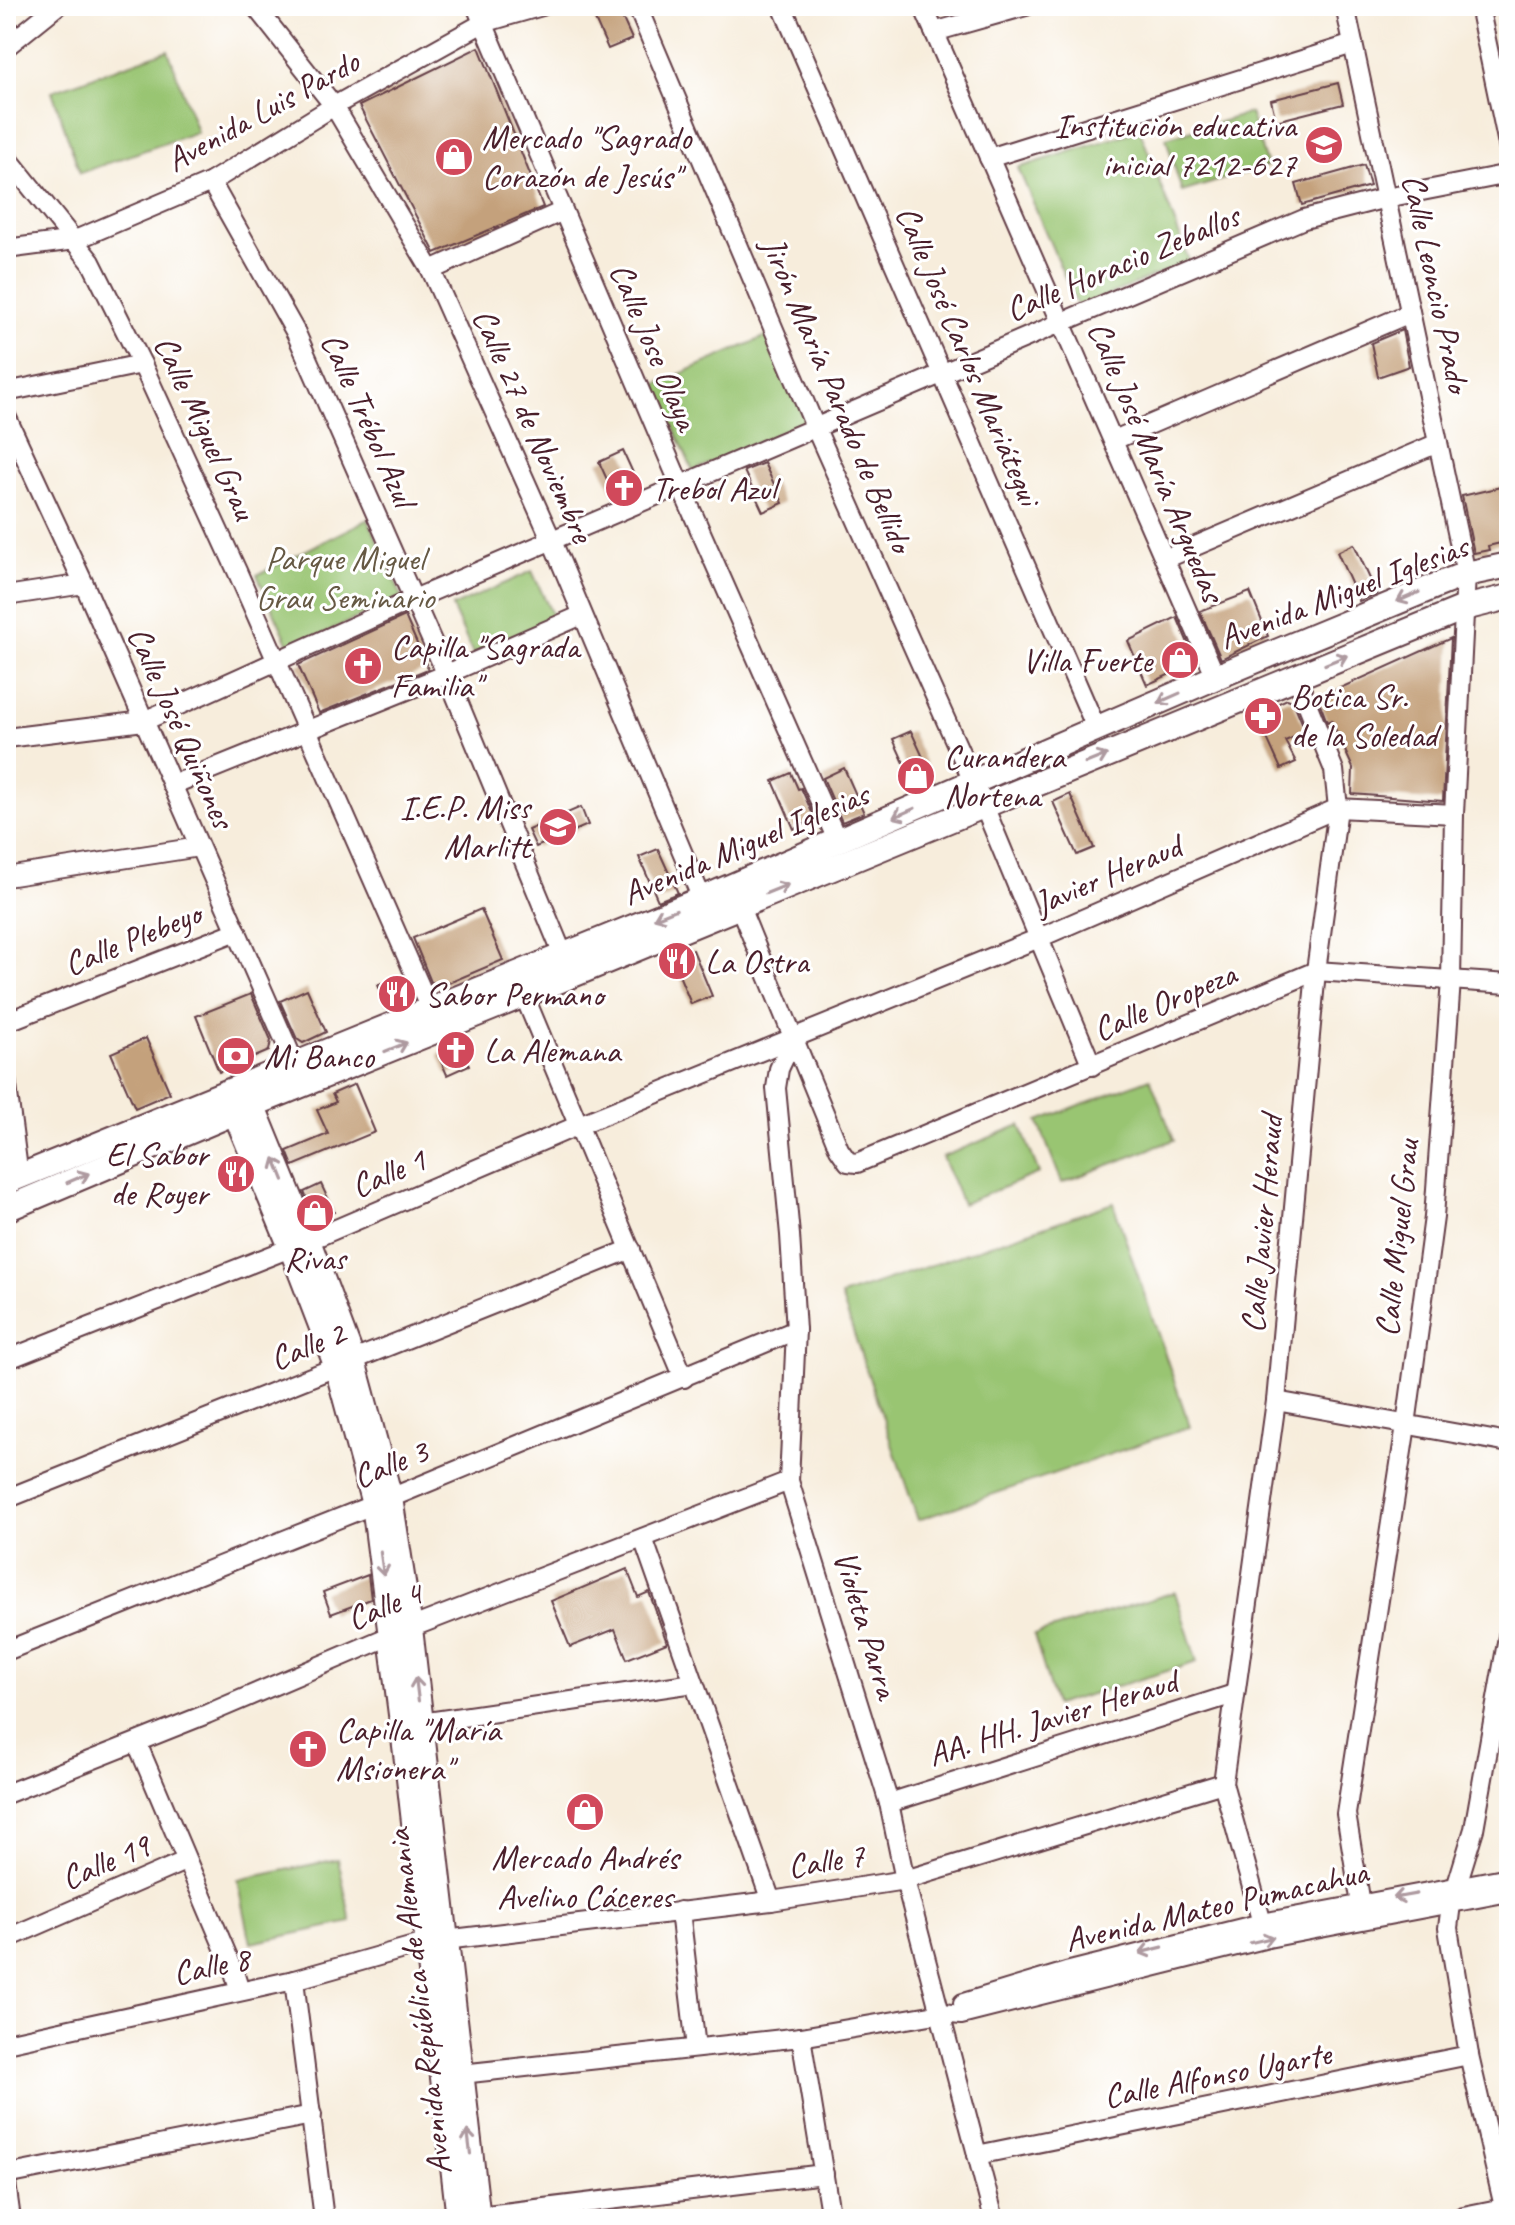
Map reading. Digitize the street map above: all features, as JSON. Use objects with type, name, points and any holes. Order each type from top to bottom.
[{"type":"main road","name":"Avenida Miguel Iglesias","points":[[6,1209],[239,1099],[295,1064],[702,899],[1216,677],[1466,574],[1509,565]]},
{"type":"main road","name":"Avenida Miguel Iglesias","points":[[12,1180],[524,995],[1464,608],[1509,597]]},
{"type":"main road","name":"Avenida República de Alemania","points":[[239,1099],[300,1244],[345,1364],[382,1501],[401,1632],[471,2218]]},
{"type":"main road","name":"Avenida República de Alemania","points":[[401,1632],[421,1723],[436,1940],[461,2074],[471,2218]]},
{"type":"main road","points":[[1464,2219],[1507,2210]]},
{"type":"street","points":[[6,47],[57,6]]},
{"type":"street","name":"Calle 27 de Noviembre","points":[[255,6],[334,106],[431,270],[552,541],[702,899]]},
{"type":"street","name":"Avenida Luis Pardo","points":[[6,249],[75,240],[211,182],[480,14],[542,6]]},
{"type":"street","name":"Jirón María Parado de Bellido","points":[[637,6],[816,429],[974,782],[1092,1066]]},
{"type":"street","name":"Calle José Carlos Mariátegui","points":[[782,6],[1097,730]]},
{"type":"street","name":"Calle José María Arguedas","points":[[923,6],[1216,677]]},
{"type":"street","points":[[934,32],[1026,6]]},
{"type":"street","name":"Calle Leoncio Prado","points":[[1345,6],[1466,574]]},
{"type":"street","points":[[1479,6],[1509,149]]},
{"type":"street","name":"Calle Jose Olaya","points":[[480,14],[681,487],[838,842]]},
{"type":"street","points":[[989,158],[1353,44]]},
{"type":"street","name":"Calle Miguel Grau","points":[[6,156],[91,262],[142,364],[277,660],[430,1009]]},
{"type":"street","name":"Calle Horacio Zeballos","points":[[6,738],[144,721],[414,599],[1304,219],[1386,198],[1509,174]]},
{"type":"street","name":"Calle Trébol Azul","points":[[211,182],[296,333],[447,674],[563,955]]},
{"type":"street","points":[[431,270],[563,211]]},
{"type":"street","points":[[1114,440],[1410,313]]},
{"type":"street","points":[[6,392],[142,364]]},
{"type":"street","name":"Calle José Quiñones","points":[[6,416],[84,584],[295,1064]]},
{"type":"street","points":[[1165,559],[1438,443]]},
{"type":"street","name":"Calle Miguel Grau","points":[[1361,1904],[1346,1814],[1406,1425],[1434,1217],[1451,980],[1454,814],[1466,574]]},
{"type":"street","points":[[6,596],[84,584]]},
{"type":"street","points":[[172,785],[447,674],[582,615]]},
{"type":"street","name":"Calle Javier Heraud","points":[[1223,1783],[1276,1401],[1316,971],[1338,808],[1334,770],[1296,676]]},
{"type":"street","name":"Javier Heraud","points":[[793,1039],[1039,938],[1338,808],[1454,814]]},
{"type":"street","points":[[6,877],[199,847]]},
{"type":"street","points":[[739,905],[793,1039]]},
{"type":"street","name":"Calle Plebeyo","points":[[6,1022],[237,931]]},
{"type":"street","name":"Calle Oropeza","points":[[793,1039],[842,1156],[848,1162],[857,1163],[1316,971],[1509,984]]},
{"type":"street","points":[[524,995],[684,1378]]},
{"type":"street","name":"Calle 1","points":[[6,1360],[300,1244],[579,1125],[793,1039]]},
{"type":"street","name":"Violeta Parra","points":[[793,1039],[779,1069],[776,1088],[796,1330],[789,1481],[889,1803],[905,1880],[994,2219]]},
{"type":"street","points":[[6,1079],[12,1180]]},
{"type":"street","name":"Calle 2","points":[[6,1499],[631,1249]]},
{"type":"street","name":"Calle 3","points":[[6,1651],[382,1501],[796,1330]]},
{"type":"street","points":[[1276,1401],[1509,1443]]},
{"type":"street","name":"Calle 4","points":[[6,1794],[137,1743],[401,1632],[789,1481]]},
{"type":"street","points":[[643,1538],[771,1901]]},
{"type":"street","points":[[1507,2210],[1469,2055],[1448,1928],[1502,1703],[1509,1631]]},
{"type":"street","points":[[421,1723],[694,1683]]},
{"type":"street","name":"AA. HH. Javier Heraud","points":[[889,1803],[1234,1694]]},
{"type":"street","points":[[137,1743],[240,1991]]},
{"type":"street","points":[[1223,1783],[1262,1923]]},
{"type":"street","name":"Calle 7","points":[[436,1940],[771,1901],[905,1880],[1223,1783]]},
{"type":"street","name":"Calle 19","points":[[6,1939],[185,1861]]},
{"type":"street","name":"Avenida Mateo Pumacahua","points":[[461,2074],[801,2037],[942,2013],[961,2015],[1454,1895],[1509,1877]]},
{"type":"street","name":"Avenida Mateo Pumacahua","points":[[942,2013],[958,2004],[1066,1972],[1262,1923],[1361,1904],[1509,1892]]},
{"type":"street","points":[[680,1911],[696,2048]]},
{"type":"street","name":"Calle 8","points":[[6,2043],[294,1980],[436,1940]]},
{"type":"street","points":[[294,1980],[324,2219]]},
{"type":"street","points":[[801,2037],[831,2219]]},
{"type":"street","name":"Calle Alfonso Ugarte","points":[[977,2155],[1469,2055]]},
{"type":"street","points":[[6,2175],[312,2115]]},
{"type":"street","points":[[471,2218],[824,2174]]},
{"type":"street","points":[[6,2183],[11,2219]]},
{"type":"green space","points":[[168,50],[197,132],[80,173],[52,91]]},
{"type":"green space","points":[[1250,113],[1267,166],[1182,192],[1166,138]]},
{"type":"green space","points":[[1140,130],[1189,261],[1078,308],[1018,168]]},
{"type":"green space","points":[[769,335],[806,421],[693,471],[655,385]]},
{"type":"green space","name":"Parque Miguel Grau Seminario","points":[[368,519],[402,597],[291,649],[257,575]]},
{"type":"green space","points":[[532,571],[554,619],[474,656],[452,607]]},
{"type":"green space","points":[[1150,1078],[1174,1140],[1062,1183],[1038,1121]]},
{"type":"green space","points":[[1020,1125],[1039,1173],[962,1204],[942,1157]]},
{"type":"green space","points":[[1113,1203],[1190,1427],[918,1520],[841,1296]]},
{"type":"green space","points":[[1175,1592],[1197,1662],[1055,1705],[1034,1635]]},
{"type":"green space","points":[[338,1859],[351,1922],[251,1943],[238,1880]]},
{"type":"building","points":[[589,6],[617,6],[632,39],[608,49]]},
{"type":"building","name":"Mercado \"Sagrado Corazón de Jesús\"","points":[[479,47],[543,207],[435,253],[359,106]]},
{"type":"building","points":[[1338,83],[1343,104],[1276,121],[1271,100]]},
{"type":"building","points":[[1364,165],[1370,186],[1302,205],[1296,184]]},
{"type":"building","points":[[1402,330],[1409,366],[1378,377],[1371,343]]},
{"type":"building","points":[[623,451],[639,486],[615,497],[599,462]]},
{"type":"building","points":[[764,463],[783,503],[763,512],[744,471]]},
{"type":"building","points":[[1509,485],[1509,541],[1474,553],[1462,496]]},
{"type":"building","points":[[1354,544],[1377,594],[1359,601],[1337,552]]},
{"type":"building","points":[[1250,592],[1268,636],[1221,659],[1200,611]]},
{"type":"building","name":"Capilla \"Sagrada Familia\"","points":[[405,616],[428,669],[319,713],[298,665]]},
{"type":"building","points":[[1177,617],[1196,662],[1147,685],[1128,641]]},
{"type":"building","points":[[1451,638],[1443,801],[1352,794],[1353,768],[1331,720],[1327,722],[1318,698]]},
{"type":"building","points":[[1287,699],[1293,701],[1306,732],[1285,741],[1296,762],[1281,769],[1256,714]]},
{"type":"building","points":[[911,731],[933,779],[915,787],[893,739]]},
{"type":"building","points":[[844,768],[864,813],[842,822],[823,778]]},
{"type":"building","points":[[791,773],[815,819],[794,829],[773,781]]},
{"type":"building","points":[[1070,794],[1094,848],[1077,855],[1053,802]]},
{"type":"building","name":"I.E.P. Miss Marlitt","points":[[581,807],[588,825],[536,847],[528,830]]},
{"type":"building","points":[[658,849],[678,893],[658,901],[639,857]]},
{"type":"building","points":[[481,909],[503,960],[444,985],[431,982],[413,938]]},
{"type":"building","points":[[693,950],[712,996],[691,1004],[672,958]]},
{"type":"building","points":[[402,975],[410,994],[386,1004],[378,985]]},
{"type":"building","points":[[307,989],[326,1032],[303,1043],[297,1039],[280,1001]]},
{"type":"building","points":[[251,994],[271,1040],[269,1051],[219,1072],[196,1016]]},
{"type":"building","points":[[146,1038],[170,1093],[135,1108],[111,1053]]},
{"type":"building","points":[[459,1044],[469,1065],[447,1075],[438,1054]]},
{"type":"building","points":[[355,1084],[375,1132],[293,1166],[287,1151],[328,1134],[317,1110],[336,1102],[332,1094]]},
{"type":"building","name":"El Sabor de Royer","points":[[238,1159],[248,1183],[230,1190],[220,1167]]},
{"type":"building","points":[[321,1184],[334,1212],[316,1220],[304,1192]]},
{"type":"building","points":[[627,1569],[638,1597],[649,1592],[667,1643],[627,1659],[615,1629],[570,1647],[551,1601]]},
{"type":"building","points":[[368,1575],[371,1599],[331,1614],[323,1592]]},
{"type":"place","name":"Institución educativa inicial 7212-627","points":[[1324,145]]},
{"type":"place","name":"Mercado \"Sagrado Corazón de Jesús\"","points":[[454,157]]},
{"type":"place","name":"Trebol Azul","points":[[624,488]]},
{"type":"place","name":"Villa Fuerte","points":[[1180,660]]},
{"type":"place","name":"Capilla \"Sagrada Familia\"","points":[[363,666]]},
{"type":"place","name":"Botica Sr. de la Soledad","points":[[1263,716]]},
{"type":"place","name":"Curandera Nortena","points":[[916,776]]},
{"type":"place","name":"I.E.P. Miss Marlitt","points":[[558,827]]},
{"type":"place","name":"La Ostra","points":[[677,961]]},
{"type":"place","name":"Sabor Permano","points":[[397,994]]},
{"type":"place","name":"La Alemana","points":[[456,1050]]},
{"type":"place","name":"Mi Banco","points":[[236,1056]]},
{"type":"place","name":"El Sabor de Royer","points":[[236,1174]]},
{"type":"place","name":"Rivas","points":[[315,1213]]},
{"type":"place","name":"Capilla \"María Msionera\"","points":[[308,1749]]},
{"type":"place","name":"Mercado Andrés Avelino Cáceres","points":[[585,1812]]}]
